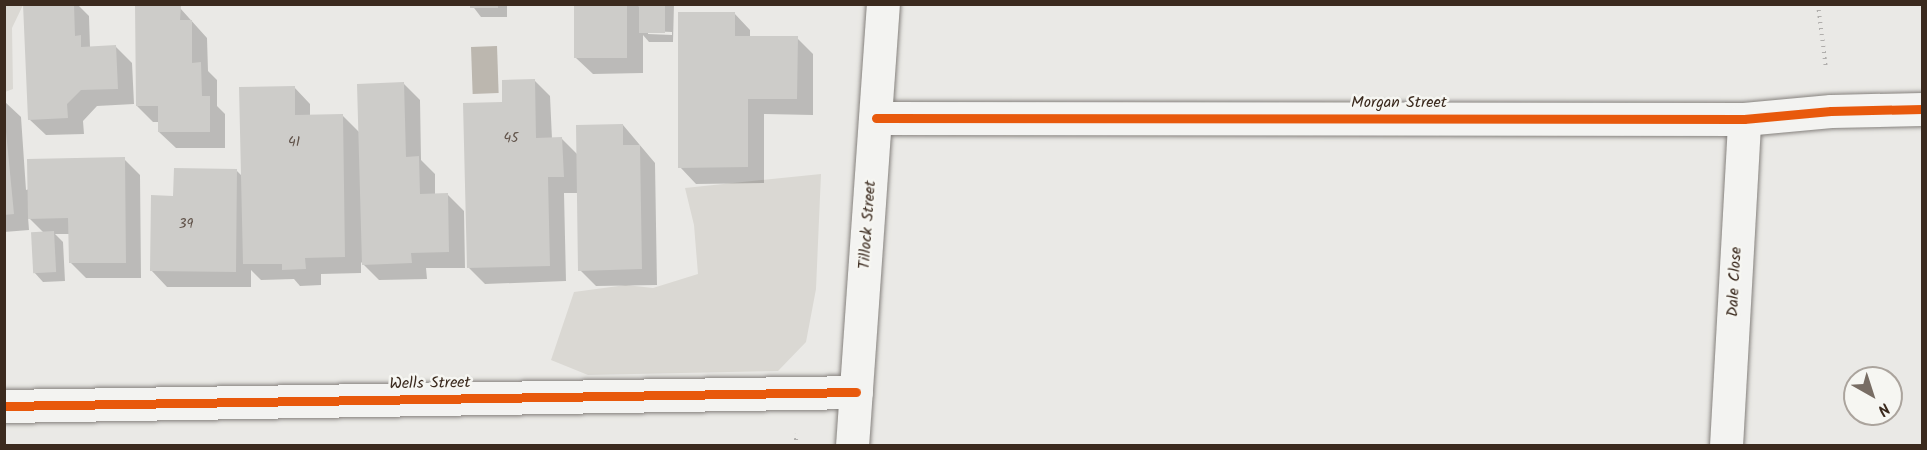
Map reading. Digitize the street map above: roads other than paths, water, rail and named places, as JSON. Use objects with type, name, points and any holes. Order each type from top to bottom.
[{"type":"street","name":"Tillock Street","points":[[852,446],[883,4]]},
{"type":"street","name":"Morgan Street","points":[[876,118],[1744,119],[1831,111],[1923,110]]},
{"type":"street","name":"Dale Close","points":[[1726,446],[1744,119]]},
{"type":"street","name":"Wells Street","points":[[4,406],[856,392]]}]
